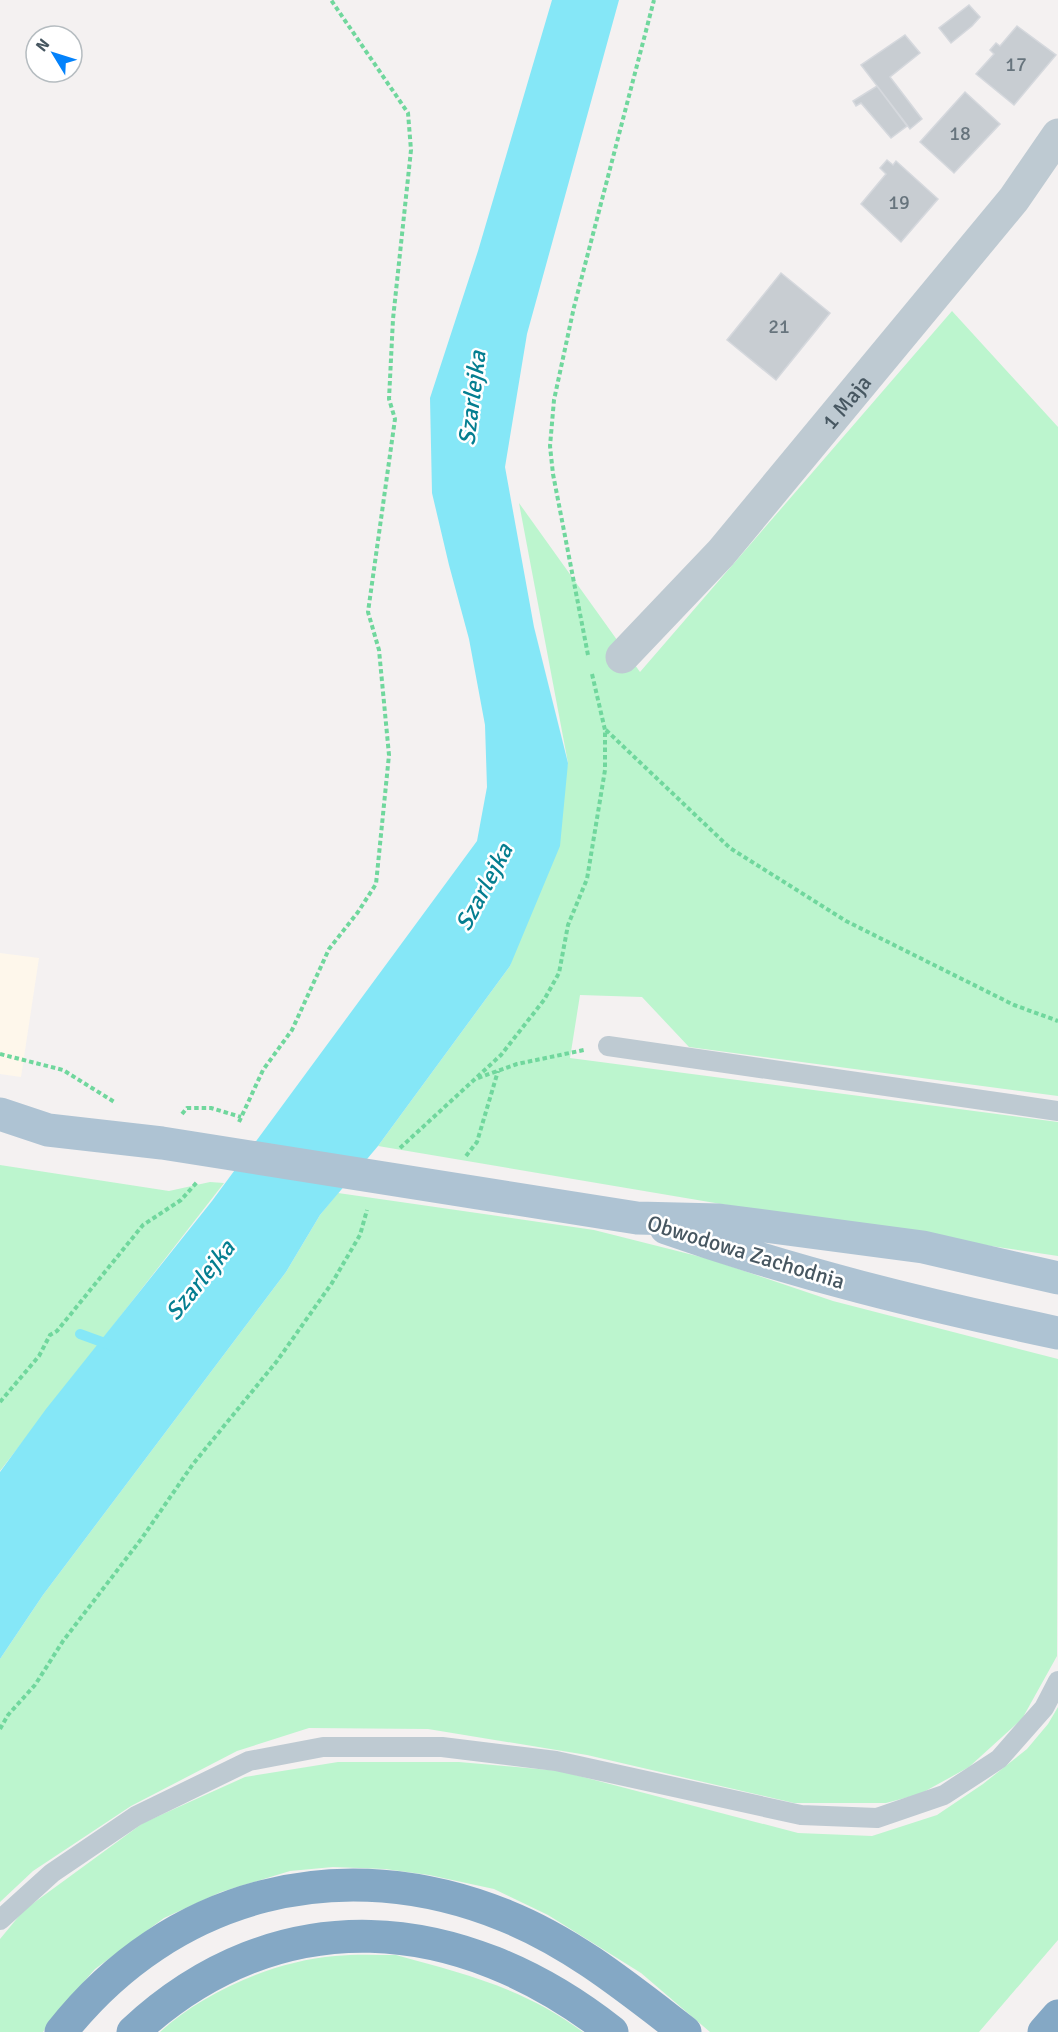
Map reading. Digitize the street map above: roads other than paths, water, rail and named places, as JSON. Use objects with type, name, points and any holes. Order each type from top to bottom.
[{"type":"highway","points":[[61,2032],[89,1999],[117,1972],[187,1924],[226,1907],[266,1894],[311,1887],[342,1886],[403,1889],[446,1895],[507,1916],[566,1945],[628,1988],[685,2032]]},
{"type":"highway","points":[[133,2032],[159,2008],[190,1986],[225,1967],[267,1950],[339,1936],[399,1938],[424,1942],[495,1964],[560,1995],[612,2032]]},
{"type":"highway","points":[[1044,2032],[1058,2016]]},
{"type":"main road","points":[[0,1114],[48,1130],[452,1175],[637,1218]]},
{"type":"main road","points":[[0,1137],[48,1130]]},
{"type":"main road","name":"Obwodowa Zachodnia","points":[[637,1218],[719,1220],[923,1247],[1058,1278]]},
{"type":"main road","name":"Obwodowa Zachodnia","points":[[637,1218],[743,1255],[898,1298],[1058,1333]]},
{"type":"street","name":"1 Maja","points":[[622,657],[721,553],[1014,199],[1058,135]]},
{"type":"lane","points":[[608,1046],[1058,1111]]},
{"type":"lane","points":[[0,1920],[52,1872],[136,1816],[249,1761],[323,1747],[442,1747],[556,1761],[801,1815],[877,1818],[944,1795],[999,1759],[1044,1708],[1058,1681]]},
{"type":"water","name":"Szarlejka","points":[[552,0],[619,0],[527,334],[505,467],[534,627],[568,763],[560,846],[510,966],[378,1146],[320,1215],[286,1272],[43,1595],[0,1659],[0,1472],[46,1409],[212,1201],[477,841],[487,787],[485,725],[469,639],[432,493],[430,398],[478,251]]},
{"type":"waterway","points":[[80,1334],[113,1346]]}]
